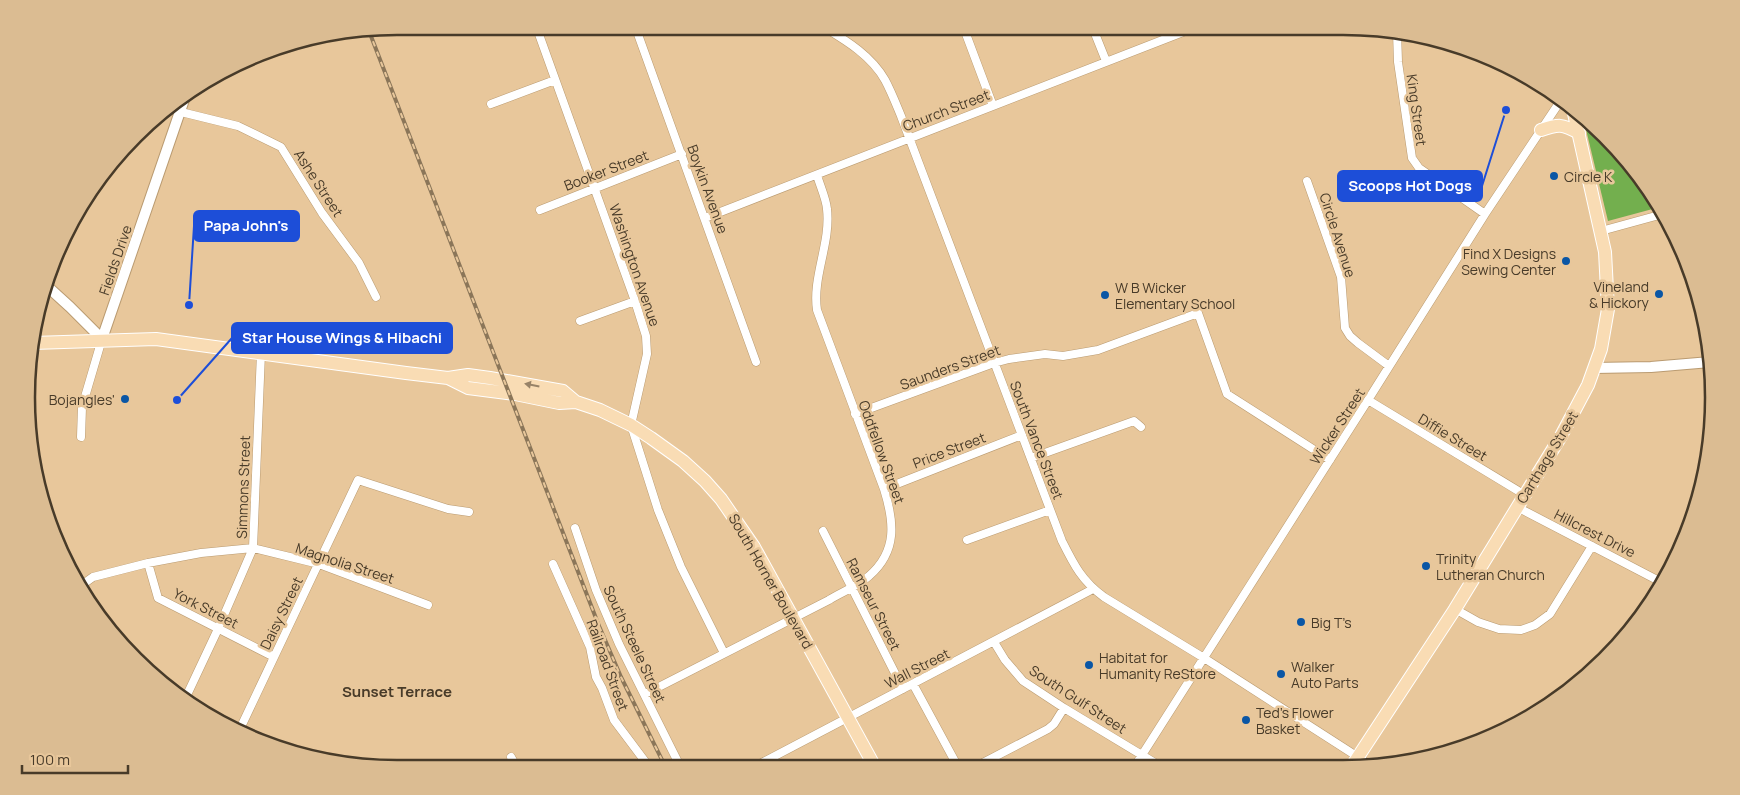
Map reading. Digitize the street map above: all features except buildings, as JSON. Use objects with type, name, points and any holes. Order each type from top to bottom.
[{"type":"main road","name":"Carthage Street","points":[[1356,759],[1455,609],[1562,436],[1594,368],[1604,336],[1608,309],[1606,258],[1576,120]]},
{"type":"main road","points":[[1541,130],[1564,125],[1579,133]]},
{"type":"main road","name":"South Horner Boulevard","points":[[39,343],[102,339],[156,339],[448,378],[468,375],[563,391],[576,402],[600,410],[631,425],[683,461],[721,499],[754,547],[871,760]]},
{"type":"street","name":"Washington Avenue","points":[[539,35],[596,188],[636,301],[646,336],[647,354],[631,425]]},
{"type":"street","name":"Boykin Avenue","points":[[638,35],[756,362]]},
{"type":"street","name":"South Vance Street","points":[[836,35],[865,55],[884,79],[909,138],[1062,541],[1076,569],[1093,589],[1204,658],[1353,760]]},
{"type":"street","points":[[966,35],[993,106]]},
{"type":"street","points":[[1096,35],[1106,61]]},
{"type":"street","name":"Church Street","points":[[705,218],[1175,35]]},
{"type":"street","name":"King Street","points":[[1398,39],[1398,62],[1412,158],[1419,168],[1485,214]]},
{"type":"street","points":[[492,104],[555,80]]},
{"type":"street","name":"Fields Drive","points":[[81,438],[82,407],[102,339],[183,106]]},
{"type":"street","name":"Wicker Street","points":[[1138,760],[1485,214],[1557,106]]},
{"type":"street","name":"Ashe Street","points":[[181,112],[238,126],[281,146],[322,213],[359,263],[376,297]]},
{"type":"street","name":"Booker Street","points":[[540,210],[682,154]]},
{"type":"street","name":"Oddfellow Street","points":[[645,694],[851,587],[869,576],[881,564],[888,551],[893,527],[892,511],[820,319],[815,298],[824,249],[827,209],[817,175]]},
{"type":"street","name":"Circle Avenue","points":[[1307,181],[1341,277],[1345,328],[1358,343],[1389,366]]},
{"type":"street","points":[[1601,231],[1656,216]]},
{"type":"street","points":[[51,291],[102,339]]},
{"type":"street","points":[[580,320],[636,301]]},
{"type":"street","name":"Saunders Street","points":[[855,414],[994,363],[1008,359],[1045,354],[1063,356],[1098,350],[1198,313],[1227,394],[1330,460]]},
{"type":"street","name":"Simmons Street","points":[[188,693],[253,548],[261,353]]},
{"type":"street","points":[[1594,368],[1651,367],[1703,363]]},
{"type":"street","name":"Diffie Street","points":[[1368,400],[1525,495]]},
{"type":"street","points":[[1031,458],[1134,421],[1142,427]]},
{"type":"street","points":[[631,425],[658,510],[681,568],[724,652]]},
{"type":"street","name":"Price Street","points":[[884,489],[1022,435]]},
{"type":"street","name":"Daisy Street","points":[[242,725],[358,480],[448,509],[469,512]]},
{"type":"street","name":"Hillcrest Drive","points":[[1517,507],[1656,579]]},
{"type":"street","points":[[968,540],[1050,510]]},
{"type":"street","name":"South Steele Street","points":[[575,528],[596,590],[619,644],[677,760]]},
{"type":"street","name":"Ramseur Street","points":[[822,531],[903,689]]},
{"type":"street","points":[[1455,609],[1478,622],[1499,629],[1521,630],[1535,625],[1550,614],[1592,546]]},
{"type":"street","name":"Magnolia Street","points":[[86,582],[94,577],[148,563],[201,553],[253,548],[318,564],[428,605]]},
{"type":"street","name":"York Street","points":[[148,563],[158,598],[274,657]]},
{"type":"street","name":"Railroad Street","points":[[553,564],[590,647],[596,677],[614,720],[644,760]]},
{"type":"street","name":"Wall Street","points":[[767,760],[1093,589]]},
{"type":"street","name":"South Gulf Street","points":[[994,642],[1005,660],[1023,681],[1150,760]]},
{"type":"street","points":[[912,684],[954,760]]},
{"type":"street","points":[[988,760],[1048,729],[1054,724],[1064,708]]},
{"type":"green space","points":[[1586,129],[1615,158],[1652,209],[1608,221]]},
{"type":"railway","points":[[371,36],[599,626],[621,677],[662,760]]},
{"type":"place","name":"Scoops Hot Dogs","points":[[1506,110]]},
{"type":"place","name":"Circle K","points":[[1554,176]]},
{"type":"place","name":"Find X Designs Sewing Center","points":[[1566,261]]},
{"type":"place","name":"Vineland & Hickory","points":[[1659,294]]},
{"type":"place","name":"W B Wicker Elementary School","points":[[1105,295]]},
{"type":"place","name":"Papa John's","points":[[189,305]]},
{"type":"place","name":"Bojangles'","points":[[125,399]]},
{"type":"place","name":"Star House Wings & Hibachi","points":[[177,400]]},
{"type":"place","name":"Trinity Lutheran Church","points":[[1426,566]]},
{"type":"place","name":"Big T’s","points":[[1301,622]]},
{"type":"place","name":"Habitat for Humanity ReStore","points":[[1089,665]]},
{"type":"place","name":"Walker Auto Parts","points":[[1281,674]]},
{"type":"place","name":"Ted's Flower Basket","points":[[1246,720]]},
{"type":"district","name":"Sunset Terrace","points":[[397,691]]}]
